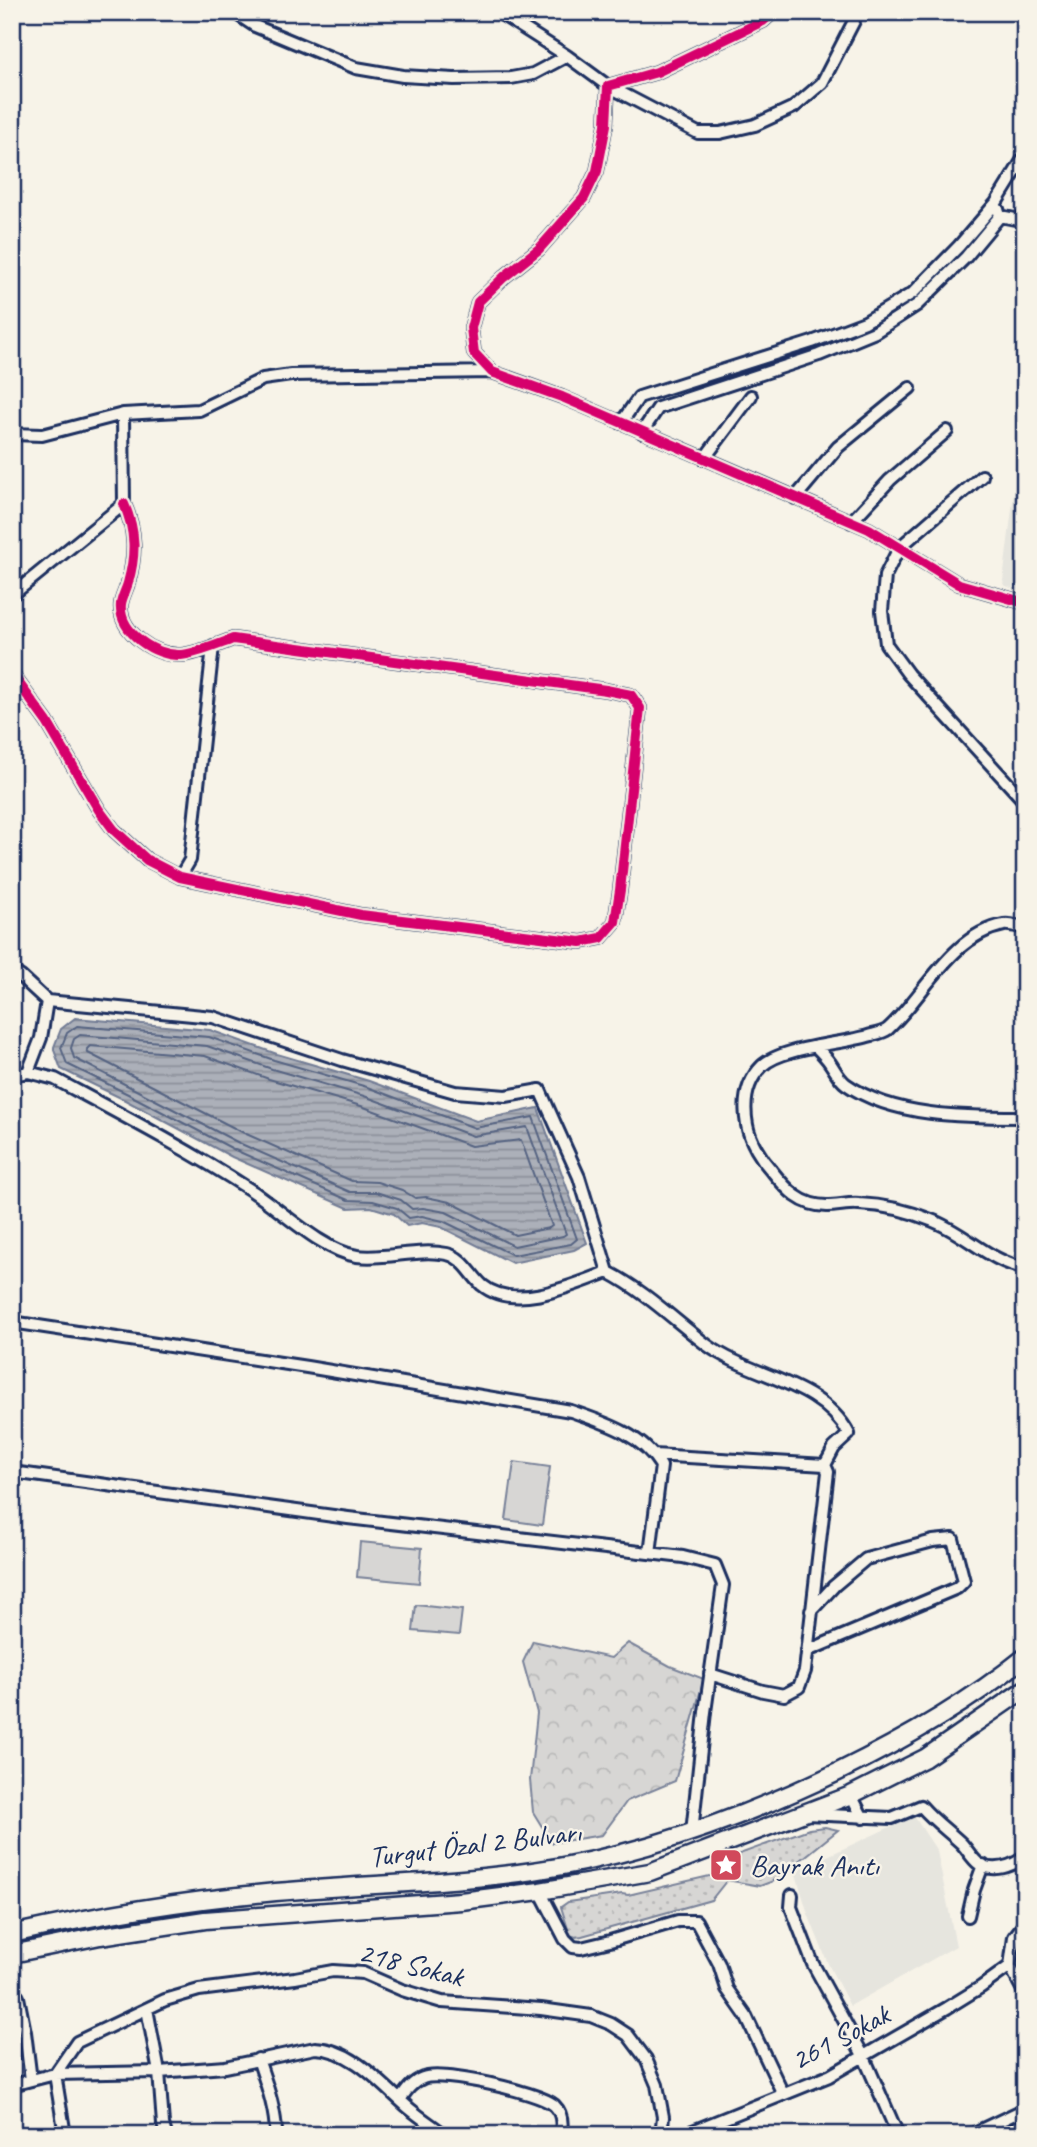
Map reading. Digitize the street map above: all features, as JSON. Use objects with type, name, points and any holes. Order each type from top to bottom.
[{"type":"highway","name":"Turgut Özal 2 Bulvarı","points":[[12,1934],[76,1919],[163,1905],[267,1893],[536,1871],[649,1845],[692,1832],[787,1796],[906,1738],[1025,1657]]},
{"type":"highway","name":"Turgut Özal 2 Bulvarı","points":[[12,1954],[100,1936],[205,1920],[461,1901],[650,1872],[851,1795],[925,1758],[1025,1689]]},
{"type":"street","points":[[234,12],[255,26],[356,68],[403,76],[511,78],[533,74],[567,56]]},
{"type":"street","points":[[498,12],[608,86],[698,132],[720,133],[755,125],[794,107],[822,83],[854,22],[852,12]]},
{"type":"street","points":[[608,86],[657,72],[763,22],[774,12]]},
{"type":"street","points":[[492,372],[474,354],[471,328],[478,302],[539,249],[584,198],[597,171],[606,125],[608,86]]},
{"type":"street","points":[[621,423],[639,397],[812,342],[865,322],[913,293],[996,203],[1025,156]]},
{"type":"street","points":[[996,203],[1000,216]]},
{"type":"street","points":[[1000,216],[1025,221]]},
{"type":"street","points":[[642,432],[658,408],[819,355],[875,332],[917,305],[966,257],[1000,216]]},
{"type":"street","points":[[12,434],[42,435],[123,414],[198,410],[263,379],[291,375],[492,372],[562,397],[869,529],[959,584],[1025,603]]},
{"type":"street","points":[[795,498],[838,447],[910,388]]},
{"type":"street","points":[[704,459],[751,396]]},
{"type":"street","points":[[12,674],[47,722],[99,810],[114,830],[147,860],[180,877],[361,915],[581,942],[601,938],[615,922],[640,708],[631,695],[233,639],[180,655],[150,648],[136,637],[122,620],[121,604],[133,565],[135,542],[132,522],[124,504],[123,414]]},
{"type":"street","points":[[851,522],[890,480],[947,431]]},
{"type":"street","points":[[982,476],[899,548],[885,576],[882,611],[886,644],[908,674],[1025,802]]},
{"type":"street","points":[[12,595],[124,504]]},
{"type":"street","points":[[180,877],[190,860],[213,646]]},
{"type":"street","points":[[1025,928],[1007,925],[981,932],[933,975],[886,1031],[783,1055],[763,1064],[749,1085],[744,1105],[747,1128],[755,1146],[767,1165],[793,1195],[825,1206],[879,1206],[933,1220],[1003,1262],[1025,1268]]},
{"type":"street","points":[[12,971],[47,1001],[213,1017],[342,1060],[455,1091],[506,1096],[540,1090],[579,1177],[608,1272],[634,1286],[708,1346],[743,1366],[806,1392],[832,1410],[849,1434],[834,1448],[825,1465]]},
{"type":"street","points":[[28,1072],[41,1038],[47,1001]]},
{"type":"street","points":[[816,1047],[829,1060],[843,1082],[894,1106],[964,1117],[1025,1117]]},
{"type":"street","points":[[12,1075],[28,1072],[55,1079],[250,1189],[332,1247],[356,1256],[432,1252],[451,1254],[482,1286],[502,1296],[527,1297],[569,1287],[608,1272]]},
{"type":"street","points":[[12,1322],[571,1411],[612,1425],[641,1443],[662,1466],[650,1553]]},
{"type":"street","points":[[654,1455],[825,1465]]},
{"type":"street","points":[[710,1674],[785,1695],[799,1687],[805,1671],[828,1472],[825,1465]]},
{"type":"street","points":[[12,1472],[348,1518],[683,1557],[715,1565],[723,1584],[692,1832]]},
{"type":"street","points":[[807,1651],[957,1588],[964,1581],[953,1539],[933,1541],[866,1559],[834,1586],[811,1611]]},
{"type":"street","points":[[851,1795],[863,1818]]},
{"type":"street","points":[[800,1814],[892,1818],[921,1806],[938,1825],[962,1844],[978,1863],[994,1869],[1016,1863],[1025,1857]]},
{"type":"street","points":[[968,1916],[983,1865]]},
{"type":"street","points":[[540,1891],[565,1939],[573,1947],[581,1948],[610,1941],[678,1921],[696,1921],[719,1964],[727,1989],[746,2016],[783,2094]]},
{"type":"street","points":[[792,1895],[791,1908],[813,1964],[864,2057],[898,2135]]},
{"type":"street","points":[[1025,1923],[1014,1937],[1010,1966],[1025,1994]]},
{"type":"street","name":"261 Sokak","points":[[683,2135],[829,2076],[981,1987],[1010,1966]]},
{"type":"street","name":"218 Sokak","points":[[55,2074],[77,2042],[165,2000],[199,1990],[333,1971],[363,1973],[402,1990],[442,2002],[541,2009],[591,2016],[611,2024],[628,2035],[646,2059],[657,2085],[663,2117],[661,2135]]},
{"type":"street","points":[[18,1997],[31,2080]]},
{"type":"street","points":[[147,2009],[159,2072],[166,2135]]},
{"type":"street","points":[[12,2085],[55,2074],[159,2072],[225,2067],[315,2048],[326,2049],[348,2058],[445,2135]]},
{"type":"street","points":[[258,2059],[276,2123],[276,2135]]},
{"type":"street","points":[[55,2074],[62,2133]]},
{"type":"street","points":[[400,2100],[413,2084],[432,2075],[499,2086],[546,2100],[555,2106],[562,2121],[560,2135]]},
{"type":"street","points":[[970,2135],[1025,2109]]},
{"type":"shaded area","points":[[1022,428],[1025,428],[1025,594],[1004,585],[1003,581]]},
{"type":"shaded area","points":[[914,1816],[937,1851],[956,1946],[850,2006],[829,1966],[808,1914],[795,1871]]},
{"type":"green space","points":[[514,1462],[550,1467],[542,1525],[506,1520]]},
{"type":"green space","points":[[360,1542],[422,1548],[419,1583],[357,1577]]},
{"type":"green space","points":[[416,1605],[462,1610],[459,1635],[413,1631]]},
{"type":"green space","points":[[533,1641],[611,1658],[628,1643],[670,1666],[704,1679],[675,1781],[627,1801],[602,1835],[552,1843],[533,1812],[530,1780],[537,1713],[523,1662]]},
{"type":"green space","points":[[825,1827],[838,1830],[776,1880],[760,1886],[727,1880],[711,1900],[582,1936],[570,1935],[561,1907],[568,1902],[628,1895],[714,1875],[720,1861],[809,1829]]},
{"type":"water","points":[[75,1018],[210,1030],[277,1054],[369,1081],[476,1121],[538,1108],[587,1243],[574,1250],[512,1263],[441,1227],[422,1223],[407,1226],[394,1214],[371,1207],[348,1208],[232,1157],[61,1069],[54,1047],[61,1029]]},
{"type":"cycle path","points":[[773,12],[763,21],[657,72],[608,86],[606,125],[597,171],[584,198],[539,249],[478,302],[471,328],[474,353],[492,372],[562,397],[869,529],[959,584],[1025,603]]},
{"type":"cycle path","points":[[12,674],[47,722],[99,810],[114,830],[147,860],[180,877],[361,915],[581,942],[601,938],[615,922],[640,708],[631,695],[233,639],[187,654],[171,655],[161,652],[140,641],[132,633],[122,614],[121,604],[131,573],[133,553],[133,533],[124,504]]},
{"type":"place","name":"Bayrak Anıtı","points":[[726,1865]]}]
